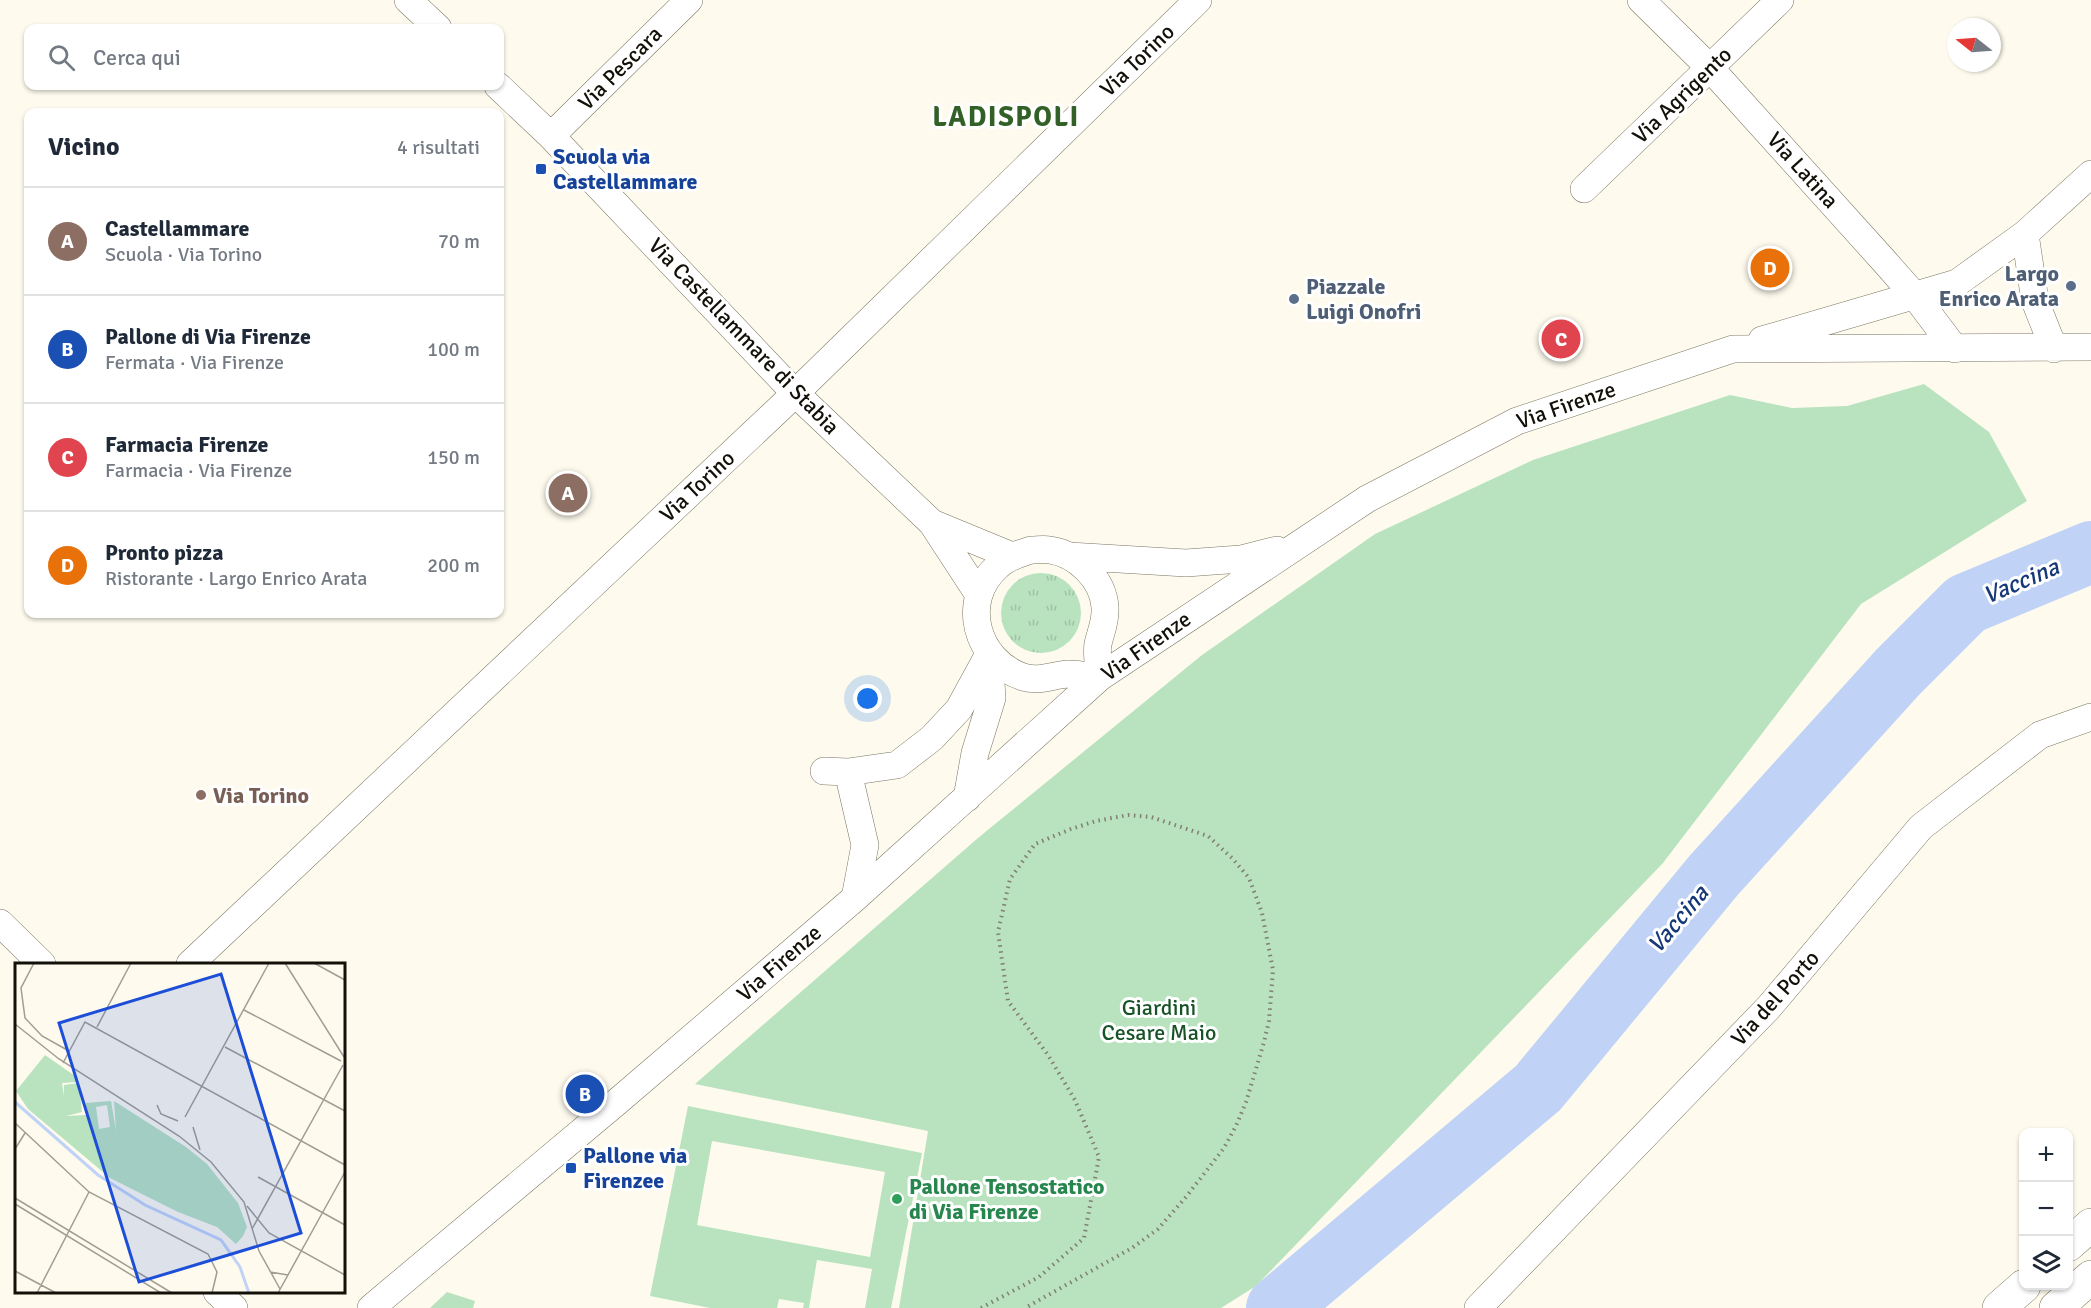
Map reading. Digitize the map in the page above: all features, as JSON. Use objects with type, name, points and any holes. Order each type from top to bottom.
[{"type":"street","points":[[408,0],[434,24]]},
{"type":"street","name":"Via Pescara","points":[[551,136],[689,0]]},
{"type":"street","name":"Via Torino","points":[[191,963],[795,393],[1198,0]]},
{"type":"street","name":"Via Latina","points":[[1641,0],[1710,68],[1915,296],[1955,349]]},
{"type":"street","name":"Via Agrigento","points":[[1584,189],[1780,0]]},
{"type":"street","name":"Via Castellammare di Stabia","points":[[502,90],[551,136],[795,393],[932,523],[979,595]]},
{"type":"street","points":[[1732,349],[1957,283],[2025,234],[2091,174]]},
{"type":"street","points":[[2025,234],[2035,301],[2054,349]]},
{"type":"street","name":"Via Firenze","points":[[371,1308],[635,1087],[855,898],[1100,677],[1367,499],[1517,421],[1732,349],[2091,347]]},
{"type":"street","points":[[932,523],[1012,556]]},
{"type":"street","points":[[1069,556],[1086,568],[1099,585],[1105,605],[1105,626],[1097,646],[1100,677],[1067,674],[1046,679],[1024,677],[1005,669],[989,654],[979,636],[976,615],[979,595],[986,579],[1012,556],[1031,550],[1050,550],[1069,556],[1186,563],[1241,559],[1298,544]]},
{"type":"street","points":[[855,898],[866,845],[836,771],[897,765],[932,738],[959,709],[989,654]]},
{"type":"street","points":[[968,798],[975,753],[992,698],[989,654]]},
{"type":"street","name":"Via del Porto","points":[[1478,1308],[1769,1007],[1921,827],[2040,735],[2091,717]]},
{"type":"street","points":[[0,923],[41,963]]},
{"type":"street","points":[[2073,1241],[2091,1225]]},
{"type":"street","points":[[2056,1308],[2083,1283]]},
{"type":"street","points":[[1999,1308],[2019,1290]]},
{"type":"path","points":[[981,1308],[1040,1277],[1084,1238],[1099,1157],[1075,1100],[1048,1054],[1008,1001],[998,932],[1010,879],[1035,844],[1096,821],[1128,815],[1150,817],[1208,836],[1232,858],[1249,878],[1262,914],[1273,970],[1264,1042],[1246,1102],[1224,1148],[1158,1229],[1132,1248],[1025,1308]]},
{"type":"green space","name":"Giardini Cesare Maio","points":[[1924,384],[1989,432],[2027,501],[1861,604],[1663,863],[1256,1286],[1221,1308],[899,1308],[928,1131],[695,1084],[978,838],[1202,655],[1375,534],[1533,460],[1730,395],[1792,408],[1847,406]]},
{"type":"green space","points":[[1041,573],[1056,576],[1069,585],[1078,598],[1081,613],[1078,628],[1069,641],[1056,650],[1041,653],[1026,650],[1013,641],[1004,628],[1001,613],[1004,598],[1013,585],[1026,576]]},
{"type":"green space","name":"Pallone Tensostatico di Via Firenze","points":[[688,1106],[922,1153],[891,1308],[865,1308],[872,1269],[817,1260],[809,1308],[803,1308],[804,1303],[779,1299],[777,1308],[710,1308],[650,1296]],"holes":[[[712,1141],[885,1172],[870,1257],[697,1225]]]},
{"type":"green space","points":[[447,1292],[475,1301],[473,1308],[430,1308]]},
{"type":"waterway","name":"Vaccina","points":[[1277,1308],[1538,1088],[1714,875],[1898,672],[1966,604],[2091,552]]},
{"type":"place","name":"Scuola via Castellammare","points":[[541,169]]},
{"type":"place","name":"Pronto pizza","points":[[1770,268]]},
{"type":"place","name":"Largo Enrico Arata","points":[[2071,286]]},
{"type":"place","name":"Piazzale Luigi Onofri","points":[[1294,299]]},
{"type":"place","name":"Farmacia Firenze","points":[[1561,339]]},
{"type":"place","name":"Castellammare","points":[[568,493]]},
{"type":"place","name":"Via Torino","points":[[201,795]]},
{"type":"place","name":"Pallone di Via Firenze","points":[[585,1094]]},
{"type":"place","name":"Pallone via Firenzee","points":[[571,1168]]},
{"type":"place","name":"Pallone Tensostatico di Via Firenze","points":[[897,1199]]},
{"type":"district","name":"LADISPOLI","points":[[1006,117]]}]
